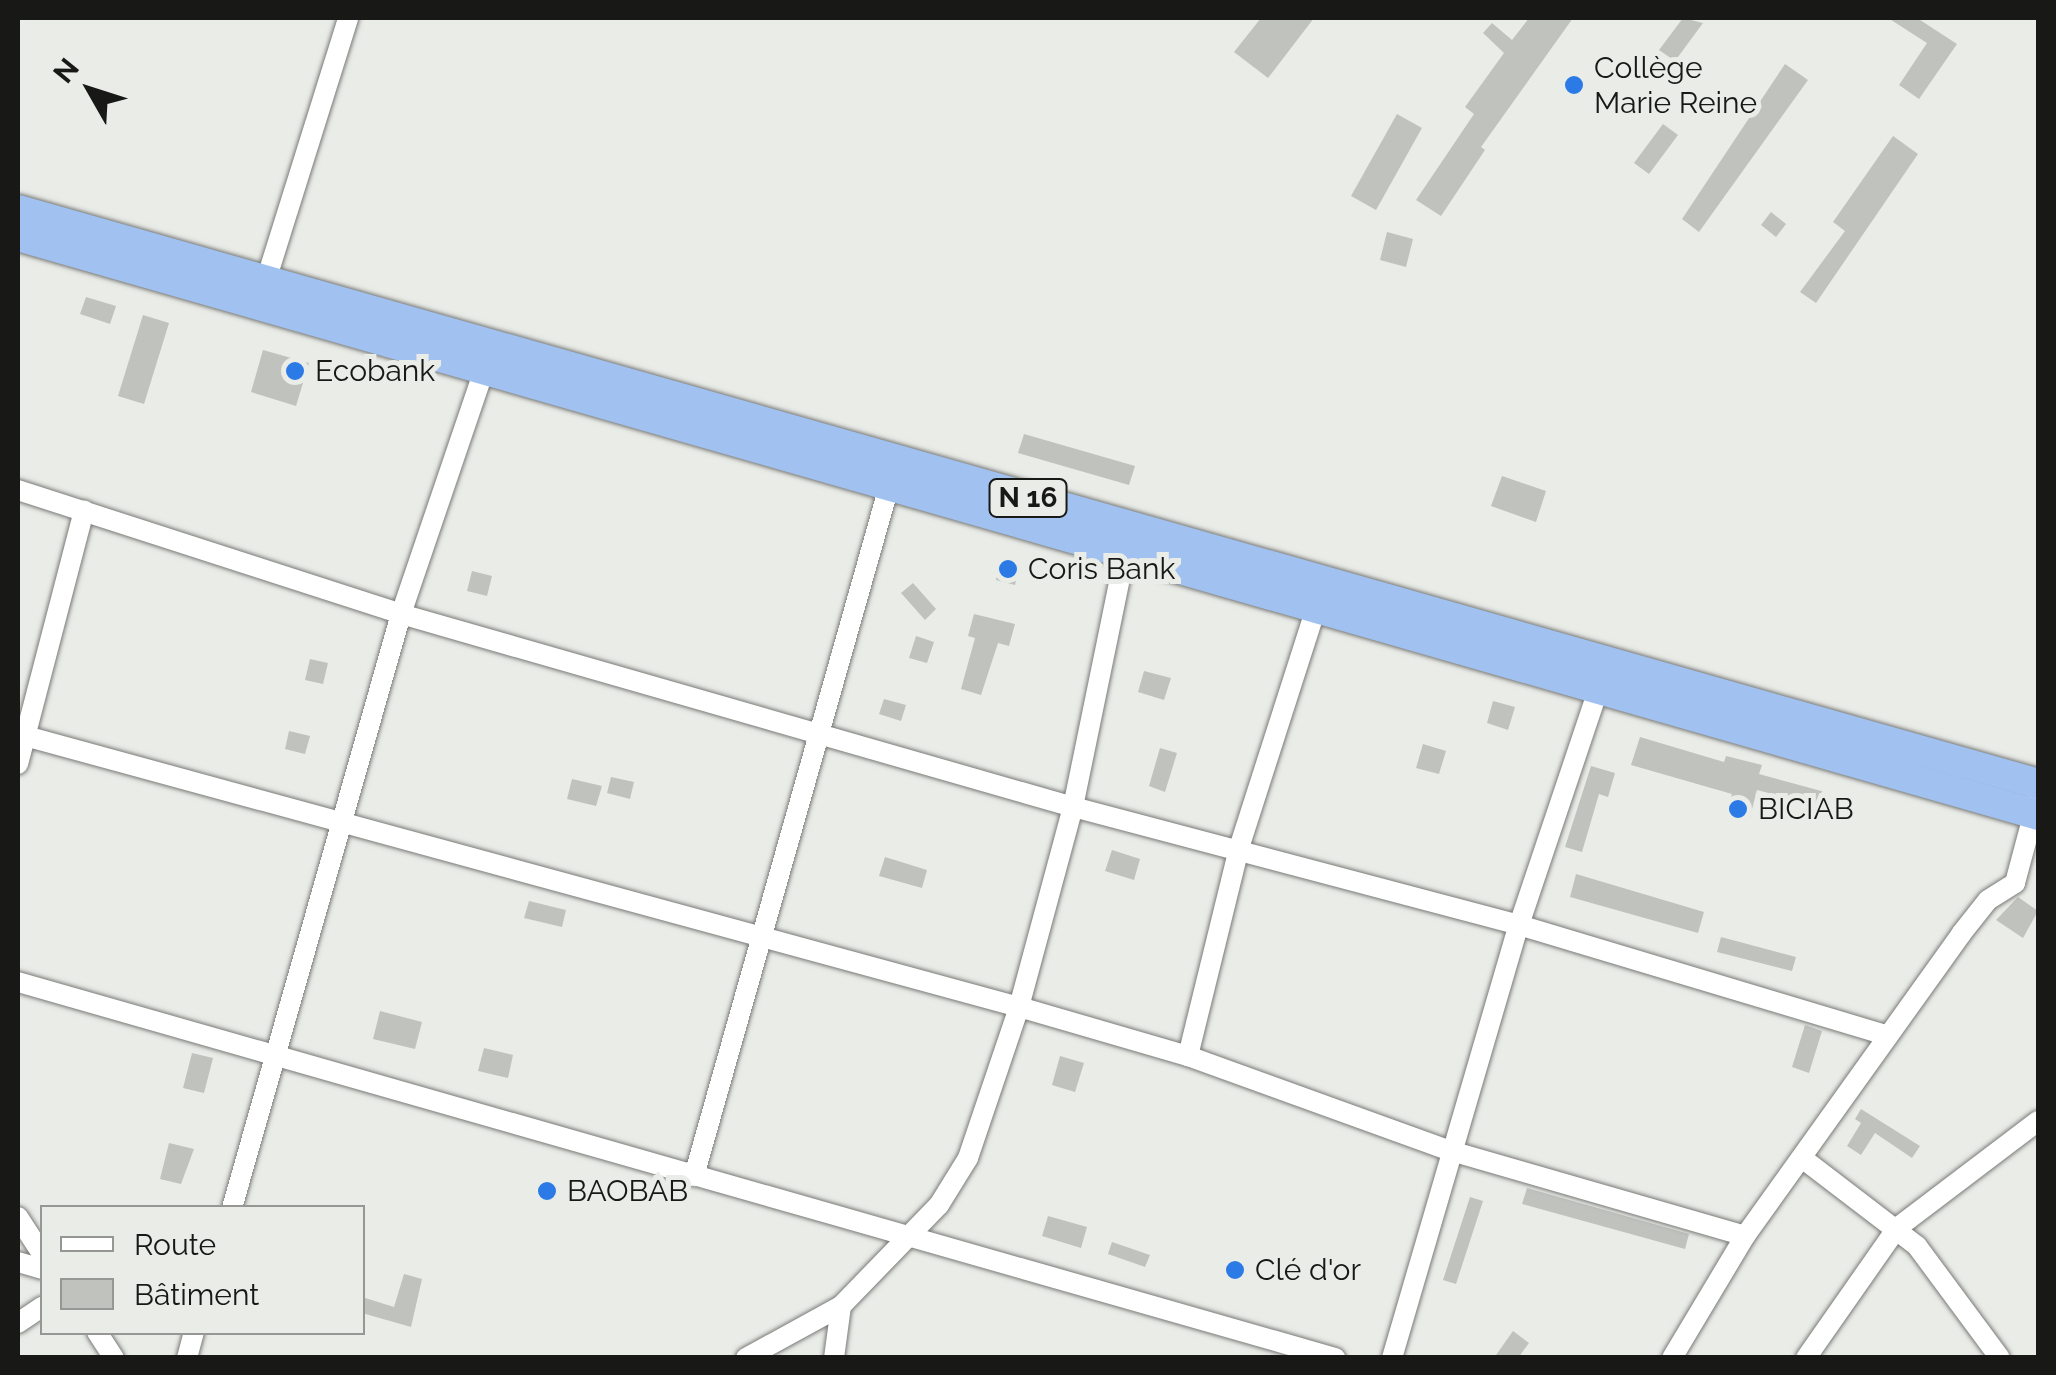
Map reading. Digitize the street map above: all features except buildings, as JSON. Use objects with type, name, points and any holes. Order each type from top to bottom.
[{"type":"highway","name":"N 16","points":[[18,210],[262,292],[1602,677],[2035,816]]},
{"type":"highway","name":"N 16","points":[[18,236],[262,292]]},
{"type":"highway","name":"N 16","points":[[488,356],[888,490],[1129,540],[1315,611],[1602,677]]},
{"type":"street","points":[[262,292],[348,18]]},
{"type":"street","points":[[233,1205],[280,1056],[401,614],[488,356]]},
{"type":"street","points":[[18,490],[401,614],[1073,807],[1519,925],[1888,1036]]},
{"type":"street","points":[[694,1176],[888,490]]},
{"type":"street","points":[[18,764],[22,735],[84,510]]},
{"type":"street","points":[[746,1358],[842,1306],[906,1234],[938,1205],[968,1158],[1018,1007],[1073,807],[1129,540]]},
{"type":"street","points":[[1188,1056],[1239,848],[1315,611]]},
{"type":"street","points":[[1392,1358],[1519,925],[1602,677]]},
{"type":"street","points":[[22,735],[1188,1056],[1451,1151],[1744,1236]]},
{"type":"street","points":[[1672,1358],[1744,1236],[1888,1036],[1988,900],[2015,884],[2035,816]]},
{"type":"street","points":[[18,982],[1334,1358]]},
{"type":"street","points":[[1806,1358],[1896,1228],[2038,1121]]},
{"type":"street","points":[[1802,1158],[1896,1228],[1943,1275],[2000,1358]]},
{"type":"street","points":[[18,1217],[40,1251]]},
{"type":"street","points":[[834,1358],[842,1306]]},
{"type":"street","points":[[18,1323],[40,1309]]},
{"type":"street","points":[[99,1335],[114,1358]]},
{"type":"place","name":"Collège Marie Reine","points":[[1574,85]]},
{"type":"place","name":"Ecobank","points":[[295,371]]},
{"type":"place","name":"Coris Bank","points":[[1008,569]]},
{"type":"place","name":"BICIAB","points":[[1738,809]]},
{"type":"place","name":"BAOBAB","points":[[547,1191]]},
{"type":"place","name":"Clé d'or","points":[[1235,1270]]}]
